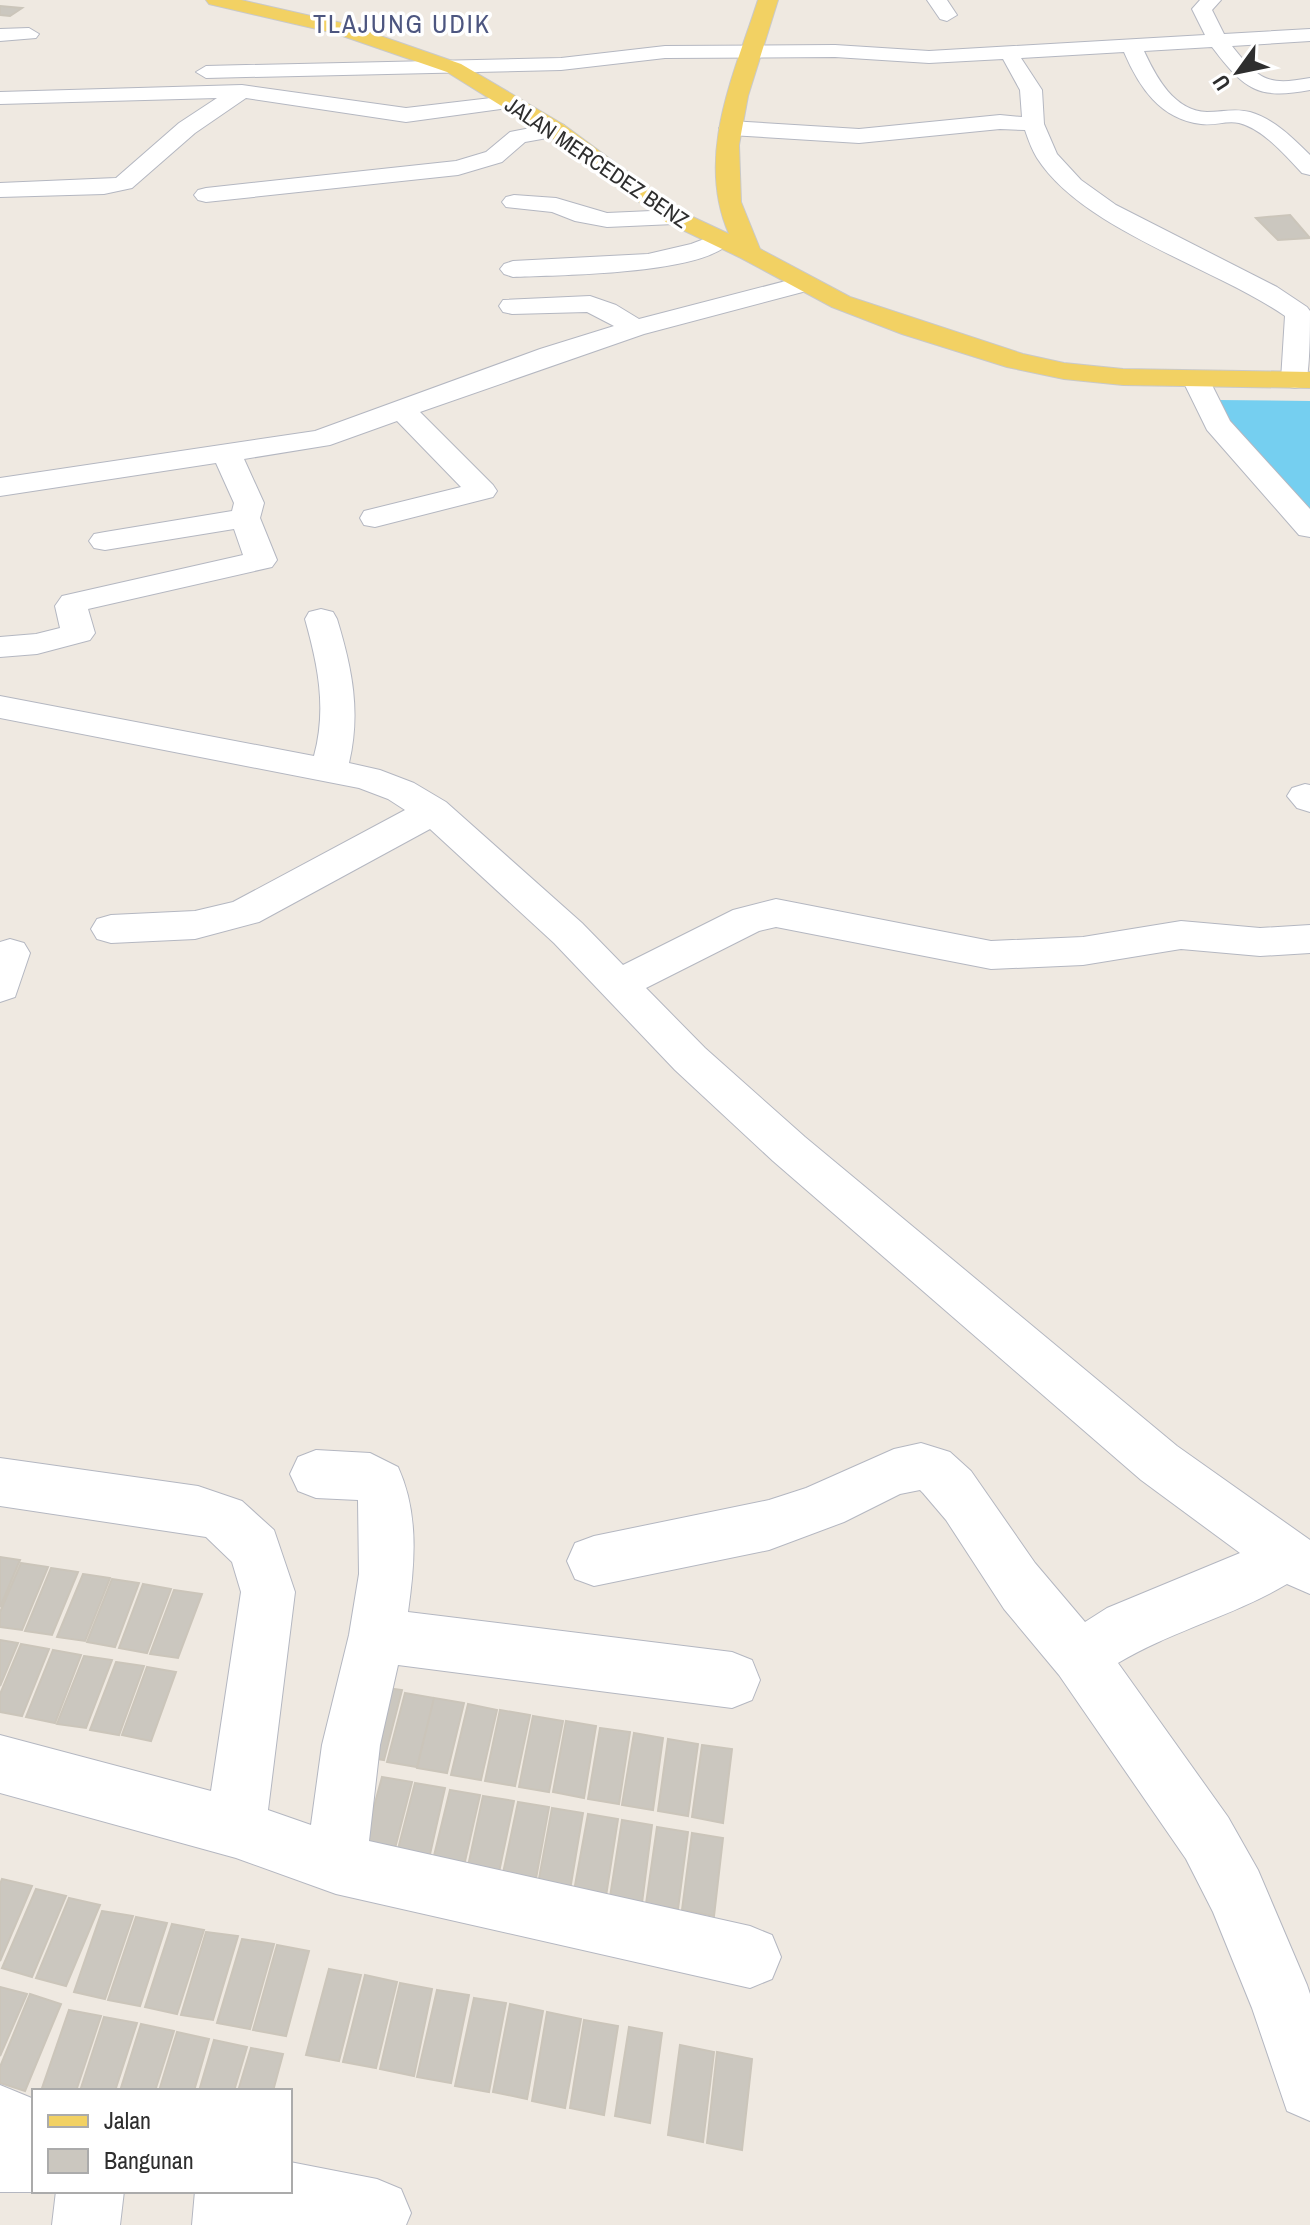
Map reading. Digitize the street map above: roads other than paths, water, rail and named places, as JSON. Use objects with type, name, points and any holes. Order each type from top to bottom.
[{"type":"main road","name":"JALAN MERCEDEZ BENZ","points":[[216,0],[339,28],[454,68],[556,130],[674,217],[841,302],[911,328],[1017,361],[1064,371],[1123,377],[1303,380]]},
{"type":"main road","points":[[750,253],[728,197],[725,157],[742,80],[768,0]]},
{"type":"street","points":[[1211,0],[1202,9],[1203,15],[1218,40],[1244,71],[1264,87],[1276,89],[1310,84]]},
{"type":"street","points":[[0,35],[29,34]]},
{"type":"street","points":[[206,72],[454,68],[583,62],[645,52],[835,51],[929,57],[1310,35]]},
{"type":"street","points":[[1132,47],[1148,80],[1170,105],[1201,118],[1246,118],[1300,146],[1310,168]]},
{"type":"street","points":[[1012,60],[1031,90],[1037,143],[1056,168],[1096,203],[1255,284],[1298,313],[1303,380]]},
{"type":"street","points":[[0,98],[242,91],[406,115],[512,104]]},
{"type":"street","points":[[0,190],[104,187],[124,183],[187,128],[242,91]]},
{"type":"street","points":[[980,100],[1000,122]]},
{"type":"street","points":[[512,104],[490,117],[514,138]]},
{"type":"street","points":[[730,128],[859,136],[1000,122],[1033,124]]},
{"type":"street","points":[[206,195],[458,168],[494,157],[514,138],[556,130]]},
{"type":"street","points":[[514,202],[556,205],[583,216],[607,220],[674,217]]},
{"type":"street","points":[[513,269],[657,259],[697,251],[720,240]]},
{"type":"street","points":[[0,487],[320,439],[550,355],[635,328],[805,284]]},
{"type":"street","points":[[512,306],[590,304],[635,328]]},
{"type":"street","points":[[1196,379],[1217,424],[1310,528]]},
{"type":"street","points":[[375,518],[482,491],[403,411]]},
{"type":"street","points":[[0,647],[37,644],[78,633],[71,606],[74,603],[261,560],[245,518],[249,503],[226,453]]},
{"type":"street","points":[[105,541],[245,518]]},
{"type":"street","points":[[321,619],[332,658],[338,714],[329,770]]},
{"type":"street","points":[[0,707],[367,778],[401,791],[433,811],[620,984],[690,1059],[789,1149],[1159,1463],[1298,1562]]},
{"type":"street","points":[[111,929],[195,925],[245,912],[433,811]]},
{"type":"street","points":[[620,984],[747,920],[776,913],[991,955],[1083,951],[1181,935],[1260,942],[1310,939]]},
{"type":"street","points":[[594,1561],[664,1545],[744,1534],[824,1506],[900,1470],[922,1466],[932,1468],[947,1482],[1026,1594],[1079,1656],[1207,1838],[1297,2008],[1310,2088]]},
{"type":"street","points":[[316,1474],[370,1477],[380,1484],[385,1495],[388,1545],[377,1635],[351,1745],[336,1864]]},
{"type":"street","points":[[0,1482],[198,1510],[223,1518],[255,1548],[268,1592],[236,1828]]},
{"type":"street","points":[[1079,1656],[1127,1627],[1245,1579],[1298,1562]]},
{"type":"street","points":[[377,1635],[732,1680]]},
{"type":"street","points":[[0,1764],[236,1828],[336,1864],[750,1957]]},
{"type":"street","points":[[0,2118],[32,2131]]},
{"type":"street","points":[[0,2158],[32,2158]]},
{"type":"street","points":[[86,2225],[90,2193]]},
{"type":"street","points":[[226,2225],[229,2193]]},
{"type":"street","points":[[272,2193],[377,2213]]},
{"type":"water","points":[[1217,400],[1310,401],[1310,511],[1219,414]]},
{"type":"district","name":"TLAJUNG UDIK","points":[[402,23]]}]
